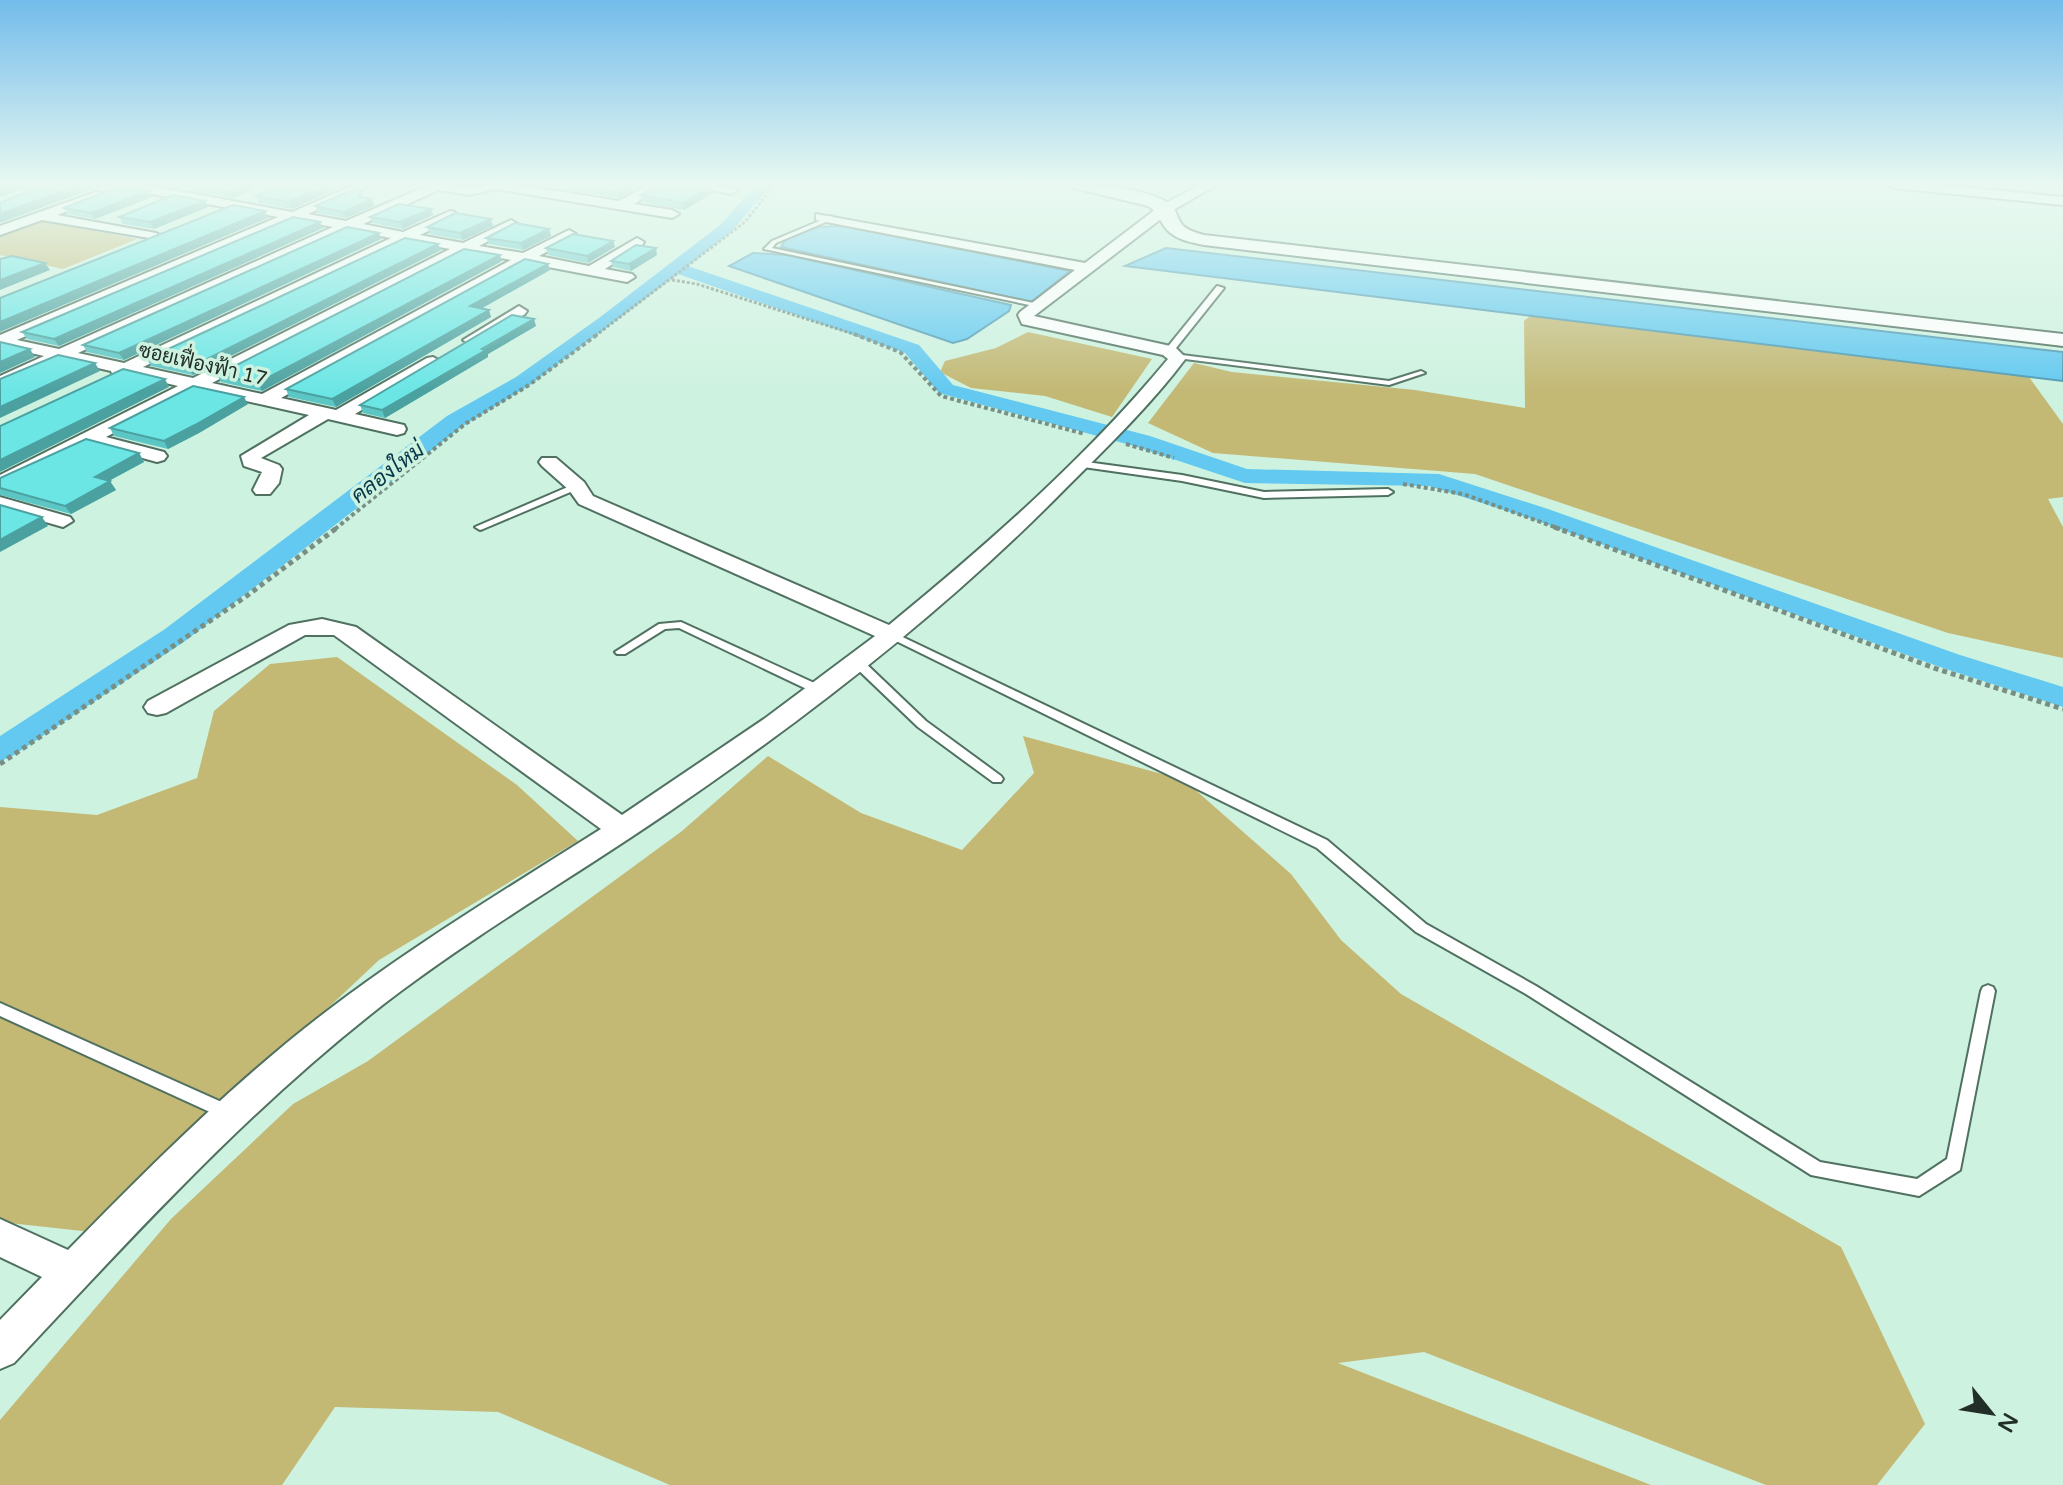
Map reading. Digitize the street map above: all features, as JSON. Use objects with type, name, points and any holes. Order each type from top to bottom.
[{"type":"street","points":[[0,341],[206,253]]},
{"type":"street","points":[[0,382],[285,253]]},
{"type":"street","points":[[97,382],[370,253]]},
{"type":"street","points":[[0,483],[452,253]]},
{"type":"street","points":[[496,253],[627,277]]},
{"type":"street","points":[[264,400],[535,253]]},
{"type":"street","points":[[591,271],[619,253]]},
{"type":"street","points":[[1010,253],[1087,268]]},
{"type":"street","points":[[3,1342],[232,1114],[335,1024],[392,981],[622,830],[819,690],[1003,540],[1118,425],[1173,354],[1025,319],[1106,253]]},
{"type":"street","points":[[1317,253],[2063,340]]},
{"type":"street","points":[[263,490],[269,483],[272,469],[251,462],[251,456],[332,415],[519,311]]},
{"type":"street","name":"ซอยเฟื่องฟ้า 17","points":[[0,341],[397,429]]},
{"type":"street","points":[[89,438],[157,456]]},
{"type":"street","points":[[549,462],[577,486],[586,500],[890,634]]},
{"type":"street","points":[[0,503],[63,521]]},
{"type":"street","points":[[157,707],[297,630],[317,625],[330,626],[348,632],[622,830]]},
{"type":"street","points":[[0,1238],[74,1272]]},
{"type":"lane","points":[[788,253],[1039,305]]},
{"type":"lane","points":[[1220,288],[1173,354],[1389,383],[1421,373]]},
{"type":"lane","points":[[1079,464],[1182,478],[1264,495],[1388,492]]},
{"type":"lane","points":[[480,527],[577,486]]},
{"type":"lane","points":[[621,652],[663,626],[681,625],[819,690]]},
{"type":"lane","points":[[890,634],[1322,844],[1421,928],[1531,990],[1817,1169],[1919,1188],[1954,1164],[1988,991]]},
{"type":"lane","points":[[856,661],[922,724],[997,779]]},
{"type":"lane","points":[[0,1009],[232,1114]]},
{"type":"path","points":[[0,764],[248,595],[367,505],[465,424],[529,385],[706,253]]},
{"type":"shaded area","points":[[0,253],[102,253],[63,269]]},
{"type":"shaded area","points":[[1530,316],[2029,377],[2063,424],[2063,497],[2048,499],[2063,527],[2063,658],[1948,633],[1475,474],[1213,453],[1148,423],[1194,363],[1232,372],[1415,390],[1525,408],[1524,321]]},
{"type":"shaded area","points":[[1028,332],[1152,359],[1112,417],[1045,396],[971,388],[940,372],[945,361],[996,348]]},
{"type":"shaded area","points":[[337,657],[517,785],[578,841],[379,960],[225,1105],[110,1234],[0,1222],[0,807],[97,815],[197,778],[214,711],[270,664]]},
{"type":"shaded area","points":[[1023,736],[1184,780],[1291,874],[1341,940],[1401,994],[1841,1247],[1925,1424],[1877,1485],[1766,1485],[1424,1352],[1338,1363],[1651,1485],[670,1485],[498,1412],[335,1407],[282,1485],[0,1485],[0,1420],[171,1219],[293,1104],[368,1061],[682,831],[768,756],[861,813],[962,850],[1034,773]]},
{"type":"water","points":[[752,253],[787,255],[1011,305],[1009,311],[967,339],[953,343],[729,266]]},
{"type":"water","points":[[810,253],[980,253],[1070,271],[1031,302]]},
{"type":"water","points":[[1154,253],[1212,253],[2063,352],[2063,381],[1125,266]]},
{"type":"building","points":[[112,253],[164,253],[0,322],[0,298]]},
{"type":"building","points":[[207,253],[249,253],[54,339],[22,332]]},
{"type":"building","points":[[288,253],[335,253],[119,353],[83,345]]},
{"type":"building","points":[[372,253],[419,253],[189,368],[147,359]]},
{"type":"building","points":[[456,253],[500,255],[258,383],[217,375]]},
{"type":"building","points":[[623,253],[647,253],[629,264],[611,261]]},
{"type":"building","points":[[12,256],[45,263],[0,280],[0,259]]},
{"type":"building","points":[[525,259],[548,264],[470,306],[489,310],[332,399],[286,389]]},
{"type":"building","points":[[512,315],[534,319],[382,410],[360,405]]},
{"type":"building","points":[[0,342],[30,349],[0,362]]},
{"type":"building","points":[[58,355],[95,363],[0,407],[0,379]]},
{"type":"building","points":[[123,369],[165,379],[0,460],[0,426]]},
{"type":"building","points":[[193,386],[244,397],[164,441],[110,428]]},
{"type":"building","points":[[86,439],[139,453],[95,477],[110,481],[65,506],[0,488],[0,478]]},
{"type":"building","points":[[0,505],[42,517],[0,540]]},
{"type":"waterway","name":"คลองใหม่","points":[[0,750],[175,635],[455,421],[523,381],[606,322],[694,253]]},
{"type":"waterway","points":[[677,268],[912,349],[946,389],[1142,441],[1245,476],[1431,479],[1540,514],[1950,661],[2063,697]]}]
